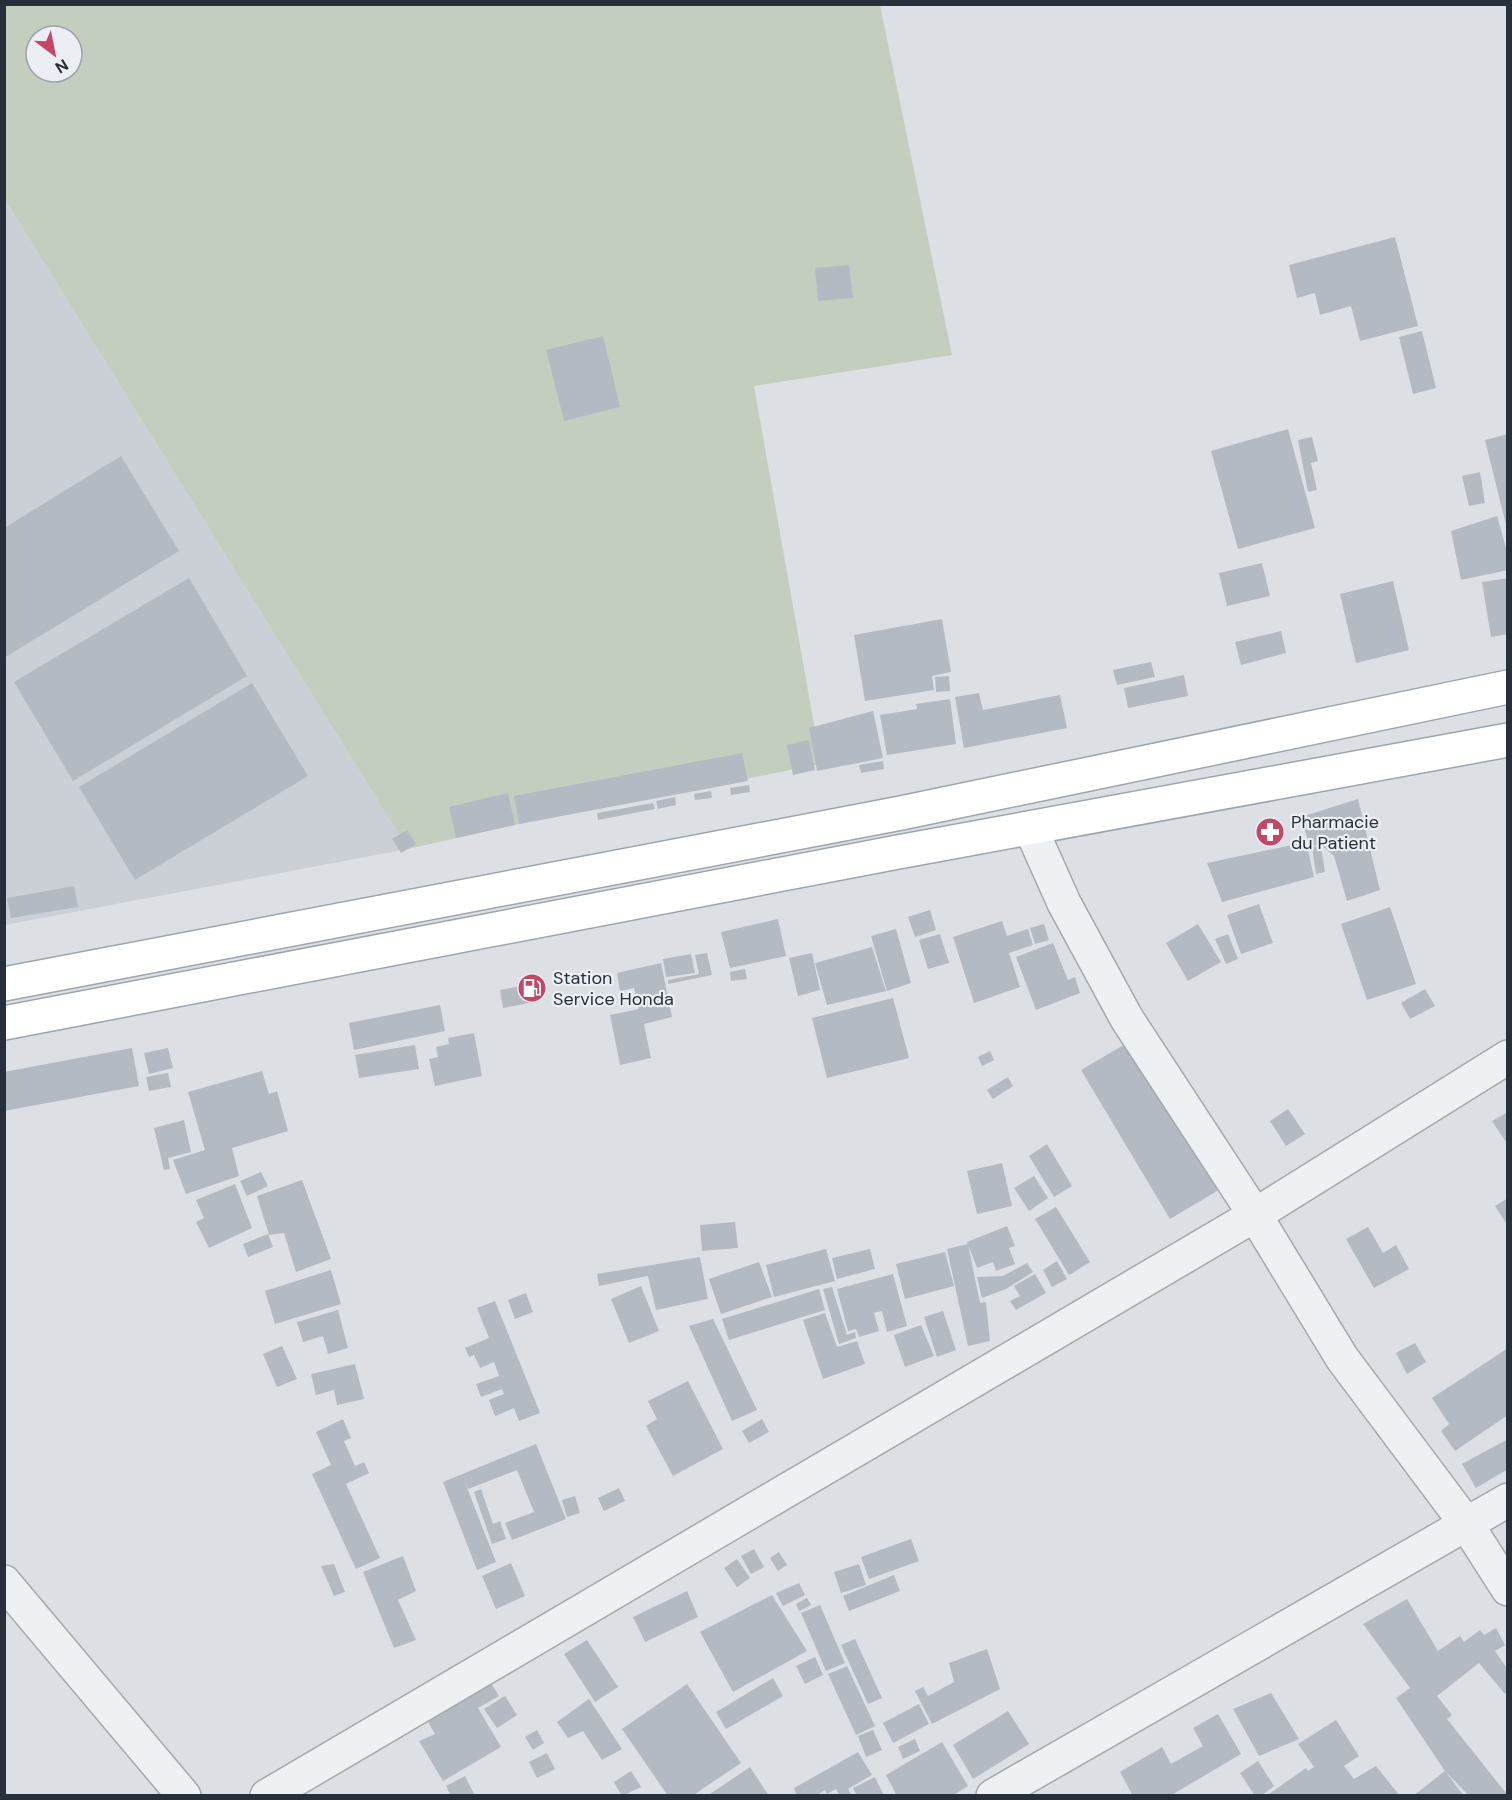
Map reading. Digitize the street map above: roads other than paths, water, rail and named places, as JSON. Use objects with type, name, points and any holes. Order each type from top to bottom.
[{"type":"main road","points":[[4,984],[901,813],[1508,687]]},
{"type":"main road","points":[[4,1023],[898,852],[1508,740]]},
{"type":"street","points":[[1031,829],[1064,903],[1127,1019],[1255,1215],[1342,1358],[1467,1525],[1508,1589]]},
{"type":"street","points":[[267,1796],[1255,1215],[1508,1057]]},
{"type":"street","points":[[993,1796],[1508,1500]]},
{"type":"street","points":[[4,1582],[184,1796]]},
{"type":"place","name":"Pharmacie du Patient","points":[[1270,832]]},
{"type":"place","name":"Station Service Honda","points":[[532,988]]}]
